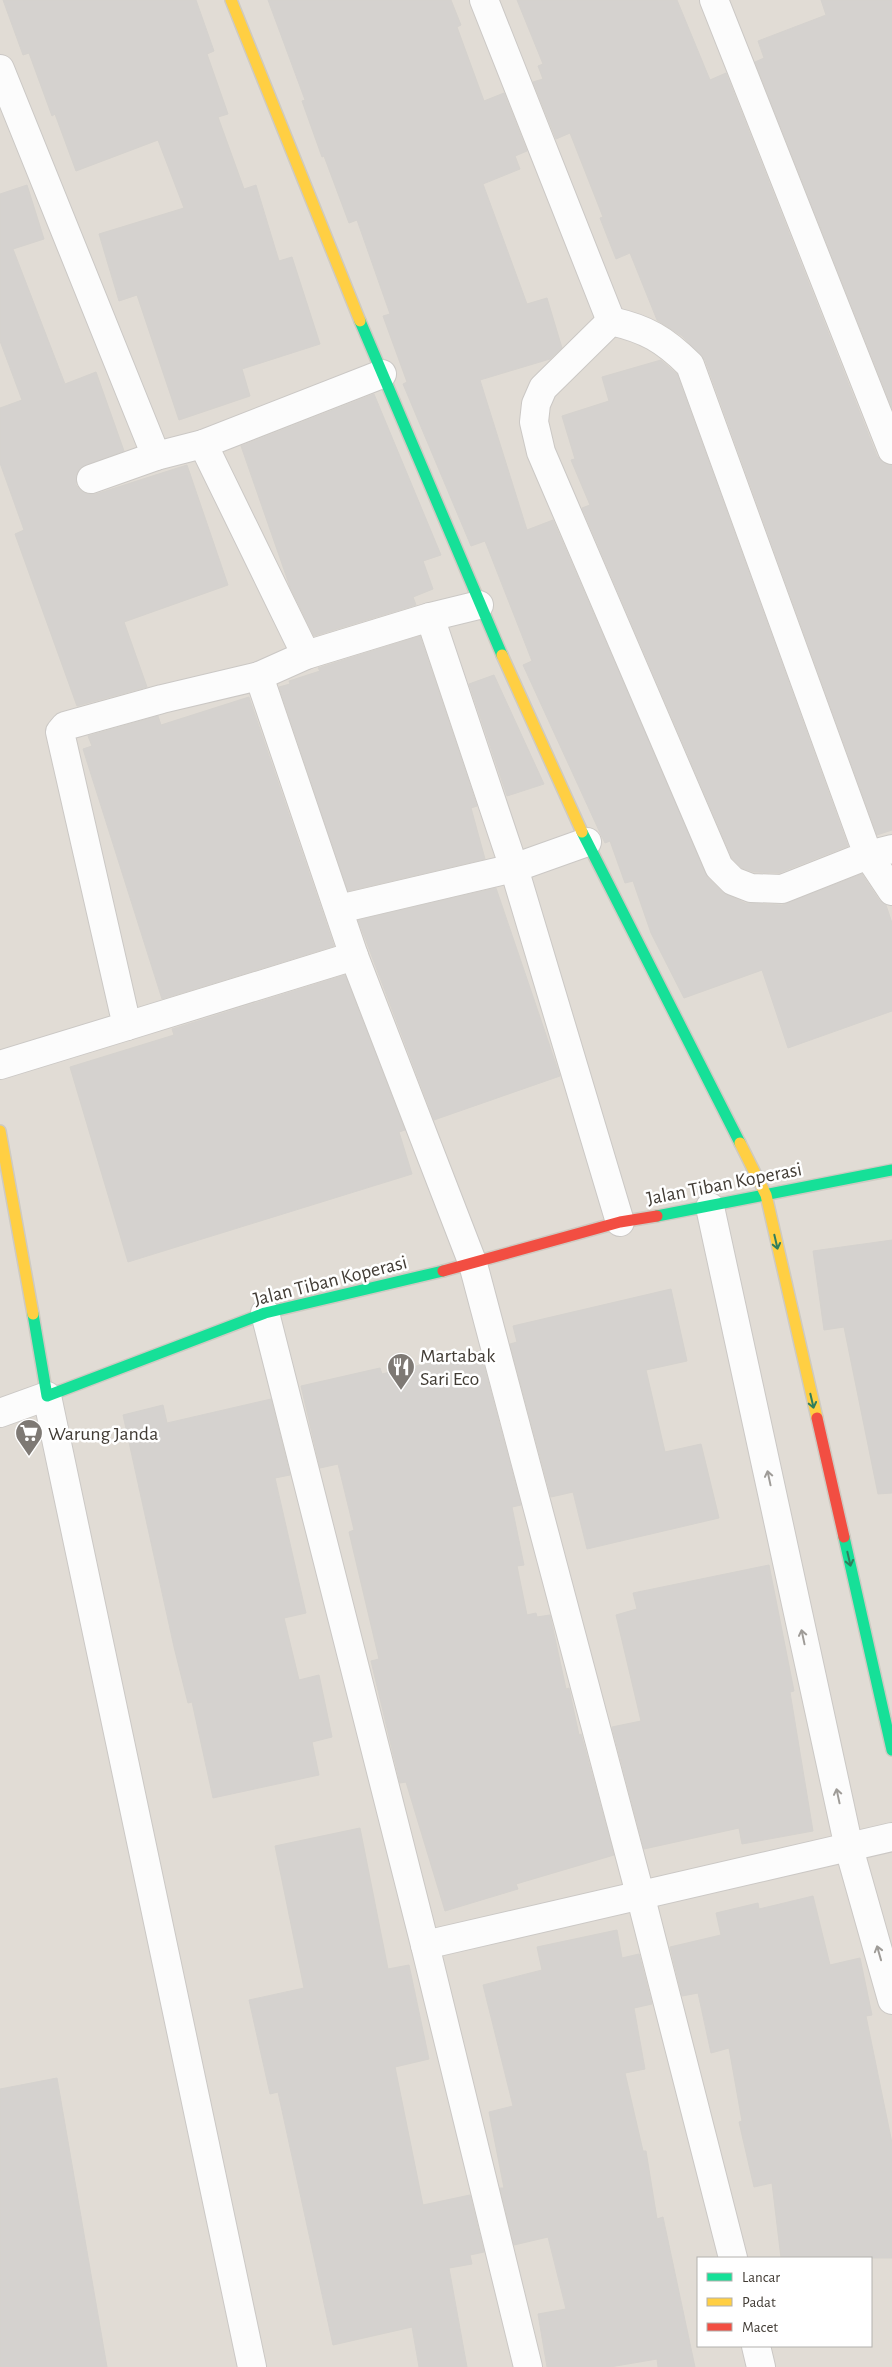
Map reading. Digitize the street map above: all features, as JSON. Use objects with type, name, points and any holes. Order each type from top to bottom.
[{"type":"street","points":[[231,0],[382,374],[479,605],[587,842],[766,1195],[892,1750]]},
{"type":"street","points":[[484,0],[611,321]]},
{"type":"street","points":[[714,0],[892,450]]},
{"type":"street","points":[[0,70],[156,456]]},
{"type":"street","points":[[611,321],[640,328],[672,347],[690,364],[880,852],[892,891]]},
{"type":"street","points":[[611,321],[543,388],[536,404],[534,422],[541,452],[719,867],[733,881],[751,888],[782,889],[880,852]]},
{"type":"street","points":[[91,479],[156,456],[203,444],[382,374]]},
{"type":"street","points":[[203,444],[306,655]]},
{"type":"street","points":[[127,1026],[60,732],[65,726],[162,699],[259,676],[306,655],[430,617],[479,605]]},
{"type":"street","points":[[430,617],[514,868],[620,1222]]},
{"type":"street","points":[[259,676],[354,956],[473,1264],[640,1894],[733,2257]]},
{"type":"street","points":[[339,909],[514,868],[587,842]]},
{"type":"street","points":[[0,1065],[354,956]]},
{"type":"street","points":[[0,1131],[47,1396],[252,2367]]},
{"type":"street","name":"Jalan Tiban Koperasi","points":[[47,1396],[265,1313],[473,1264],[620,1222],[892,1170]]},
{"type":"street","points":[[710,1206],[849,1848],[892,2000]]},
{"type":"street","points":[[265,1313],[425,1945],[528,2367]]},
{"type":"street","points":[[0,1413],[47,1396]]},
{"type":"street","points":[[425,1945],[892,1837]]},
{"type":"street","points":[[756,2347],[761,2367]]},
{"type":"shaded area","points":[[0,0],[892,0],[892,2367],[0,2367]]},
{"type":"building","points":[[3,0],[196,0],[214,51],[207,54],[228,114],[218,117],[244,189],[256,185],[279,261],[292,257],[320,344],[242,369],[250,396],[179,420],[137,295],[119,301],[99,234],[184,208],[158,140],[76,171],[55,114],[52,116],[29,53],[23,55]]},
{"type":"building","points":[[268,0],[451,0],[461,25],[457,27],[484,101],[504,93],[527,151],[515,156],[520,169],[483,184],[527,304],[547,298],[562,348],[550,359],[480,380],[527,530],[553,520],[708,878],[722,892],[745,903],[782,905],[862,874],[879,900],[886,905],[892,923],[892,1011],[788,1048],[762,970],[684,998],[651,933],[633,881],[625,883],[610,841],[605,843],[601,835],[523,665],[532,661],[485,541],[471,546],[403,384],[407,382],[383,316],[390,314],[357,220],[349,223],[324,156],[322,157],[302,101],[305,100]]},
{"type":"building","points":[[517,0],[677,0],[710,80],[726,73],[877,456],[883,462],[892,465],[892,830],[877,835],[705,360],[682,336],[657,320],[630,253],[616,259],[600,218],[603,217],[570,133],[556,139],[533,82],[543,79],[538,66],[543,64]]},
{"type":"building","points":[[821,0],[892,0],[892,408],[755,62],[764,58],[758,41],[826,15]]},
{"type":"building","points":[[27,185],[44,239],[13,249],[65,384],[96,372],[124,451],[79,469],[76,476],[76,485],[81,491],[88,494],[96,494],[187,465],[228,585],[124,622],[147,687],[77,706],[15,534],[24,530],[0,463],[0,408],[22,400],[0,341],[0,194]]},
{"type":"building","points":[[661,360],[677,374],[848,846],[779,873],[754,872],[742,868],[732,858],[582,508],[590,505],[571,460],[575,459],[562,416],[609,401],[602,377]]},
{"type":"building","points":[[374,394],[441,555],[423,561],[433,589],[413,597],[416,605],[314,636],[290,587],[241,446]]},
{"type":"building","points":[[420,636],[477,806],[471,808],[485,859],[348,891],[279,687],[290,684],[289,681],[320,671],[318,668]]},
{"type":"building","points":[[494,675],[544,784],[507,796],[469,684]]},
{"type":"building","points":[[249,697],[334,946],[162,999],[83,749],[92,746],[88,736],[158,716],[161,725]]},
{"type":"building","points":[[496,888],[560,1076],[434,1120],[358,920]]},
{"type":"building","points":[[345,975],[405,1130],[399,1132],[412,1174],[128,1262],[70,1067],[174,1035],[172,1029]]},
{"type":"building","points":[[892,1240],[892,1493],[878,1494],[844,1327],[824,1330],[813,1251]]},
{"type":"building","points":[[671,1289],[687,1361],[646,1370],[665,1452],[701,1444],[719,1518],[587,1549],[573,1492],[551,1497],[510,1344],[517,1342],[513,1326]]},
{"type":"building","points":[[480,1351],[521,1505],[512,1507],[524,1565],[517,1566],[527,1615],[536,1613],[537,1617],[550,1615],[566,1689],[569,1688],[579,1735],[581,1734],[614,1855],[516,1884],[518,1889],[445,1911],[406,1782],[400,1783],[371,1661],[379,1659],[349,1532],[354,1530],[338,1464],[320,1468],[301,1386],[380,1368],[382,1374]]},
{"type":"building","points":[[271,1399],[290,1475],[275,1478],[306,1613],[284,1618],[299,1680],[319,1675],[332,1737],[312,1742],[319,1775],[213,1798],[192,1702],[188,1703],[174,1647],[123,1415],[163,1405],[167,1423]]},
{"type":"building","points":[[769,1565],[794,1691],[790,1692],[813,1831],[742,1844],[739,1828],[644,1849],[612,1727],[641,1721],[616,1615],[637,1609],[633,1593]]},
{"type":"building","points":[[360,1828],[388,1969],[409,1965],[429,2059],[395,2067],[423,2205],[470,2195],[484,2252],[470,2255],[472,2264],[449,2268],[467,2367],[419,2367],[412,2327],[333,2345],[278,2092],[270,2094],[249,2000],[304,1988],[275,1846]]},
{"type":"building","points":[[813,1896],[830,1965],[860,1958],[872,2015],[866,2016],[892,2143],[892,2258],[781,2257],[772,2183],[754,2187],[739,2122],[742,2121],[729,2048],[711,2053],[698,1993],[682,1996],[670,1947],[721,1935],[716,1913],[758,1903],[759,1909]]},
{"type":"building","points":[[617,1930],[622,1958],[639,1954],[652,2004],[634,2008],[645,2069],[625,2073],[643,2151],[646,2151],[657,2219],[663,2217],[695,2367],[658,2367],[657,2359],[610,2367],[547,2367],[538,2314],[566,2309],[548,2237],[514,2245],[500,2188],[504,2188],[489,2112],[513,2106],[483,1985],[542,1970],[537,1947]]},
{"type":"building","points":[[57,2078],[107,2367],[0,2367],[0,2089]]},
{"type":"traffic: fast","points":[[360,321],[502,655]]},
{"type":"traffic: fast","points":[[582,832],[740,1143]]},
{"type":"traffic: fast","points":[[657,1216],[892,1170]]},
{"type":"traffic: fast","points":[[33,1314],[47,1396],[265,1313],[443,1271]]},
{"type":"traffic: fast","points":[[844,1537],[892,1750]]},
{"type":"traffic: slow","points":[[231,0],[360,321]]},
{"type":"traffic: slow","points":[[502,655],[582,832]]},
{"type":"traffic: slow","points":[[0,1131],[33,1314]]},
{"type":"traffic: slow","points":[[740,1143],[766,1195],[817,1418]]},
{"type":"traffic: jam","points":[[443,1271],[620,1222],[657,1216]]},
{"type":"traffic: jam","points":[[817,1418],[844,1537]]},
{"type":"place","name":"Martabak Sari Eco","points":[[401,1391]]},
{"type":"place","name":"Warung Janda","points":[[29,1457]]}]
